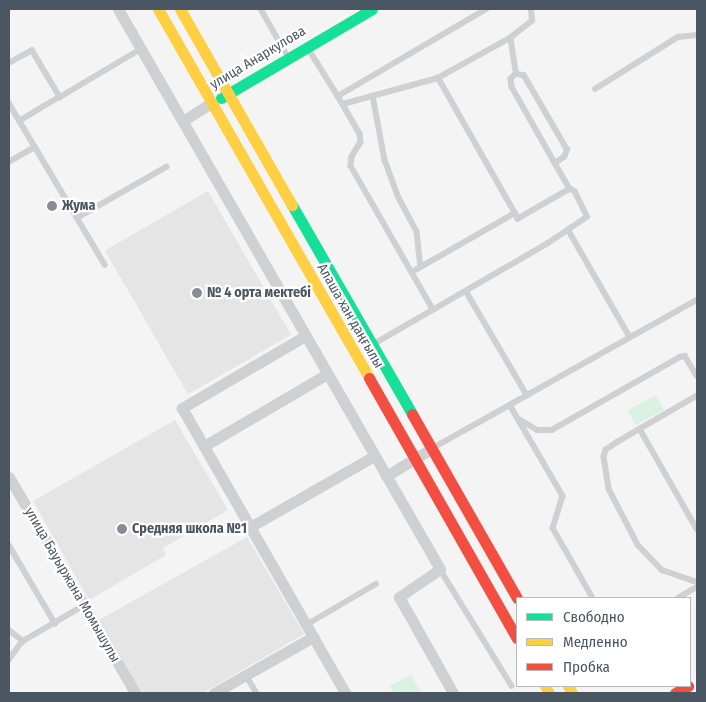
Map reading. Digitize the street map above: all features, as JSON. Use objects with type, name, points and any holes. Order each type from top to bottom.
[{"type":"main road","name":"Алаша хан даңғылы","points":[[158,9],[516,636]]},
{"type":"main road","name":"Алаша хан даңғылы","points":[[180,9],[516,597]]},
{"type":"main road","name":"улица Анаркулова","points":[[212,103],[372,9]]},
{"type":"street","points":[[118,9],[440,569],[399,597],[453,693]]},
{"type":"street","points":[[183,121],[212,103]]},
{"type":"street","points":[[306,336],[182,408],[345,693]]},
{"type":"street","points":[[204,446],[327,374]]},
{"type":"street","points":[[386,476],[431,449]]},
{"type":"street","points":[[250,527],[374,456]]},
{"type":"street","name":"улица Бауыржана Момышулы","points":[[9,476],[135,693]]},
{"type":"street","points":[[214,693],[313,637]]},
{"type":"lane","points":[[261,9],[289,58]]},
{"type":"lane","points":[[338,96],[486,9]]},
{"type":"lane","points":[[343,104],[438,78],[510,38],[532,21],[531,9]]},
{"type":"lane","points":[[595,89],[678,37],[697,34]]},
{"type":"lane","points":[[510,38],[516,74]]},
{"type":"lane","points":[[307,46],[360,134],[361,142],[352,157],[351,166],[433,309]]},
{"type":"lane","points":[[20,121],[141,49]]},
{"type":"lane","points":[[9,63],[32,50],[60,98]]},
{"type":"lane","points":[[372,345],[569,231],[587,217],[576,192],[570,189],[555,163],[510,85],[510,79],[516,74],[522,74],[526,79],[567,150],[564,157],[555,163]]},
{"type":"lane","points":[[438,78],[518,219],[570,189]]},
{"type":"lane","points":[[373,96],[385,160],[398,196],[417,231],[421,267]]},
{"type":"lane","points":[[9,103],[104,265]]},
{"type":"lane","points":[[9,162],[35,147]]},
{"type":"lane","points":[[77,218],[166,167]]},
{"type":"lane","points":[[412,272],[515,213]]},
{"type":"lane","points":[[569,231],[630,337]]},
{"type":"lane","points":[[466,291],[526,395]]},
{"type":"lane","points":[[431,449],[697,300]]},
{"type":"lane","points":[[517,418],[537,430],[552,430],[680,356],[685,356],[697,376]]},
{"type":"lane","points":[[697,396],[606,450],[604,470],[609,489],[638,545],[662,570],[697,582]]},
{"type":"lane","points":[[510,405],[563,496],[553,528],[592,597]]},
{"type":"lane","points":[[640,430],[697,530]]},
{"type":"lane","points":[[9,545],[54,623]]},
{"type":"lane","points":[[440,569],[512,686]]},
{"type":"lane","points":[[306,625],[376,584]]},
{"type":"lane","points":[[680,597],[697,587]]},
{"type":"lane","points":[[9,660],[23,641],[83,606]]},
{"type":"lane","points":[[9,630],[23,641]]},
{"type":"lane","points":[[246,675],[257,693]]},
{"type":"shaded area","name":"№ 4 орта мектебі","points":[[208,191],[291,335],[188,394],[105,251]]},
{"type":"shaded area","name":"Средняя школа №1","points":[[175,420],[228,510],[163,548],[166,555],[89,600],[33,501]]},
{"type":"shaded area","points":[[247,537],[304,634],[203,693],[142,693],[99,620]]},
{"type":"green space","points":[[656,395],[664,410],[636,425],[628,410]]},
{"type":"green space","points":[[411,675],[421,693],[394,693],[390,686]]},
{"type":"traffic: fast","points":[[221,98],[372,9]]},
{"type":"traffic: fast","points":[[292,205],[412,414]]},
{"type":"traffic: slow","points":[[158,9],[369,378]]},
{"type":"traffic: slow","points":[[180,9],[292,205]]},
{"type":"traffic: slow","points":[[546,687],[549,693]]},
{"type":"traffic: slow","points":[[569,687],[572,693]]},
{"type":"traffic: jam","points":[[369,378],[516,636]]},
{"type":"traffic: jam","points":[[412,414],[516,597]]},
{"type":"traffic: jam","points":[[675,693],[686,687]]},
{"type":"place","name":"Жума","points":[[52,206]]},
{"type":"place","name":"№ 4 орта мектебі","points":[[197,293]]},
{"type":"place","name":"Средняя школа №1","points":[[122,529]]}]
